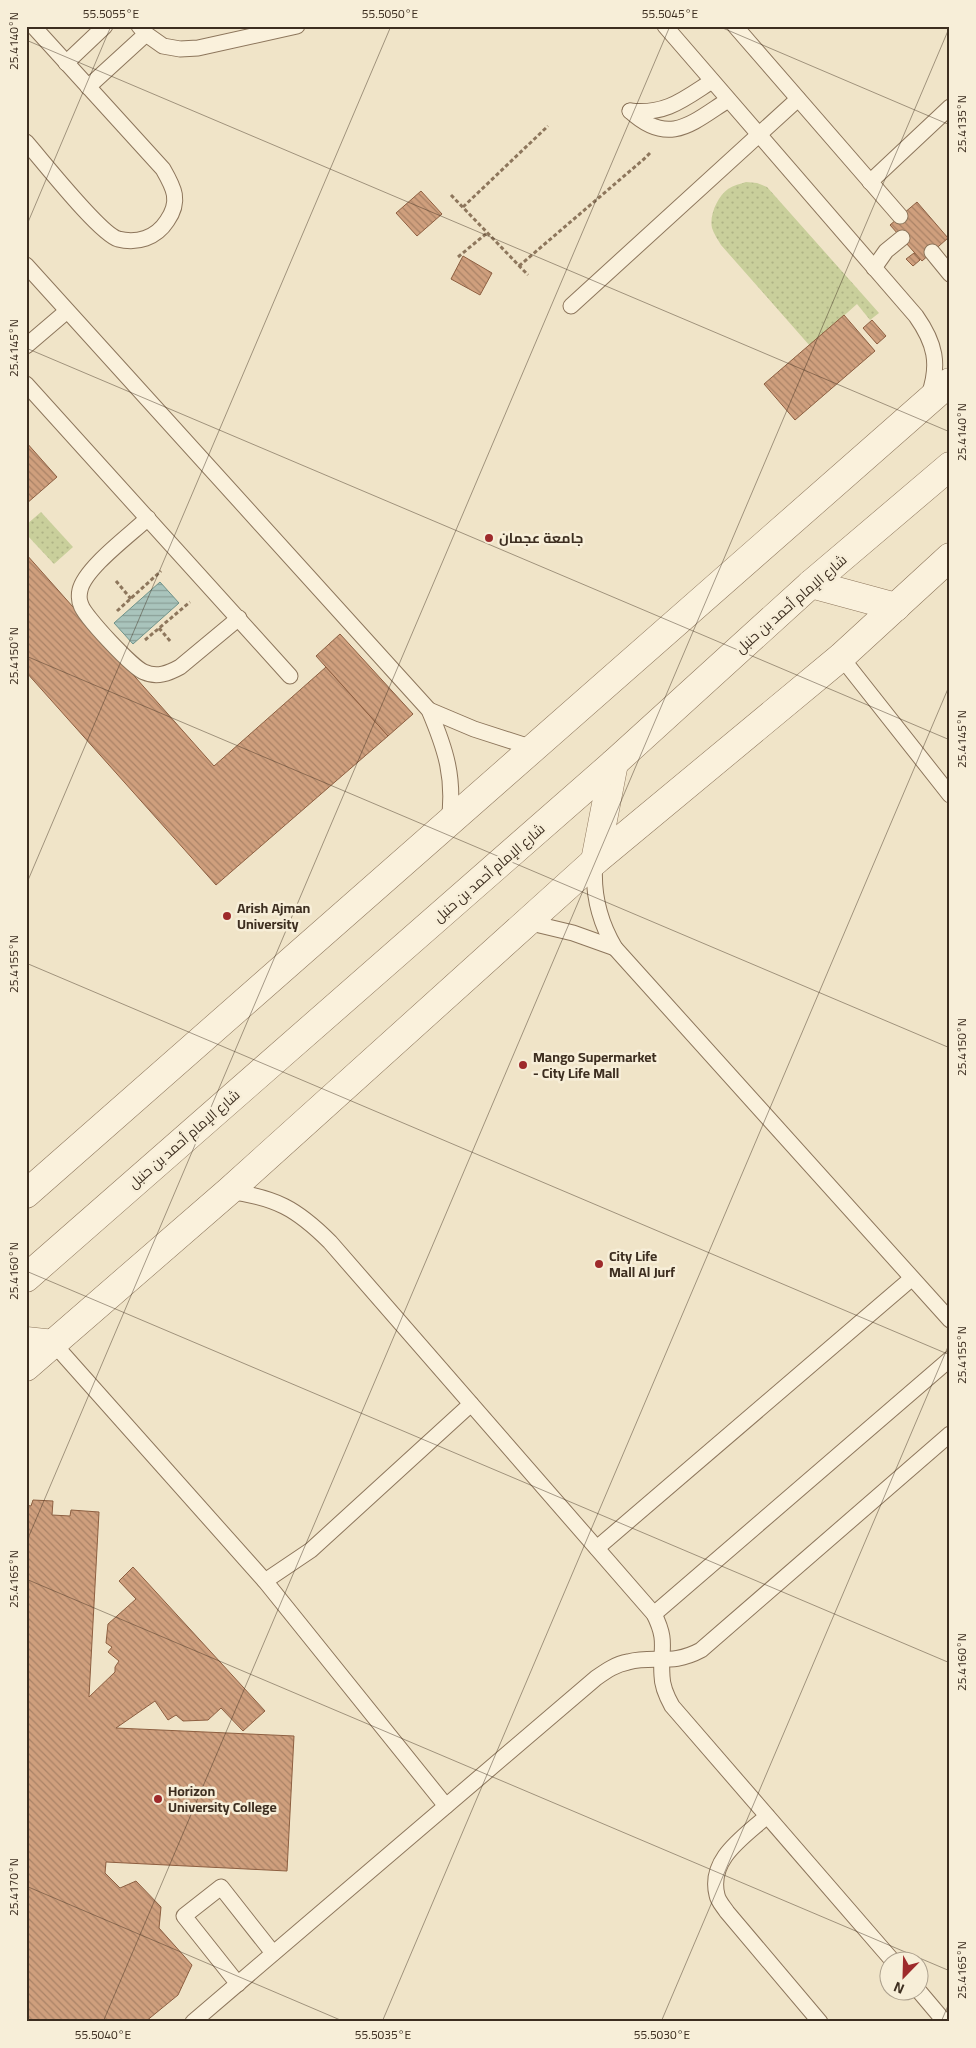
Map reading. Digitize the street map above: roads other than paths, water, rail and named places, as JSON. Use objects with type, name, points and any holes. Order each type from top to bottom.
[{"type":"street","points":[[26,1194],[950,382]]},
{"type":"street","name":"شارع الإمام أحمد بن حنبل","points":[[26,1278],[614,764],[811,584],[950,466]]},
{"type":"street","points":[[26,1367],[229,1191],[595,861],[841,657],[950,557]]},
{"type":"street","points":[[811,584],[896,607]]},
{"type":"street","points":[[595,861],[614,764]]},
{"type":"street","points":[[26,1340],[54,1344]]},
{"type":"lane","points":[[26,142],[98,224],[116,238],[139,241],[161,231],[173,212],[174,189],[163,169],[33,26]]},
{"type":"lane","points":[[66,64],[105,26]]},
{"type":"lane","points":[[88,88],[142,30],[164,46],[180,49],[198,48],[297,26]]},
{"type":"lane","points":[[665,26],[916,316],[928,334],[934,357],[934,380],[926,402]]},
{"type":"lane","points":[[735,26],[900,216]]},
{"type":"lane","points":[[712,81],[669,108],[644,113],[630,111],[644,124],[661,130],[680,129],[728,100]]},
{"type":"lane","points":[[570,306],[798,100]]},
{"type":"lane","points":[[870,182],[950,107]]},
{"type":"lane","points":[[874,268],[886,251],[902,238]]},
{"type":"lane","points":[[932,252],[950,274]]},
{"type":"lane","points":[[26,265],[429,710],[443,743],[449,766],[452,802],[449,823]]},
{"type":"lane","points":[[26,346],[68,311]]},
{"type":"lane","points":[[26,384],[290,676]]},
{"type":"lane","points":[[148,518],[84,578],[79,592],[81,606],[89,619],[143,672],[157,675],[170,672],[188,661],[239,618]]},
{"type":"lane","points":[[841,657],[950,795]]},
{"type":"lane","points":[[429,710],[474,729],[534,748]]},
{"type":"lane","points":[[595,861],[594,887],[599,915],[605,932],[615,948],[911,1279],[944,1304],[950,1320]]},
{"type":"lane","points":[[527,922],[573,933],[615,948]]},
{"type":"lane","points":[[229,1191],[258,1196],[285,1205],[309,1221],[330,1242],[654,1614],[663,1636],[662,1677],[664,1692],[672,1706],[883,1950]]},
{"type":"lane","points":[[597,1548],[911,1279]]},
{"type":"lane","points":[[54,1344],[265,1581],[446,1806]]},
{"type":"lane","points":[[654,1614],[950,1359]]},
{"type":"lane","points":[[265,1581],[311,1550],[471,1404]]},
{"type":"lane","points":[[193,2022],[596,1678],[612,1668],[628,1662],[675,1660],[689,1657],[701,1650],[950,1434]]},
{"type":"lane","points":[[767,1816],[720,1861],[714,1878],[717,1896],[727,1912],[820,2022]]},
{"type":"lane","points":[[238,1984],[184,1916],[221,1887],[273,1953]]},
{"type":"lane","points":[[926,2000],[945,2022]]},
{"type":"water","points":[[160,582],[179,603],[133,644],[114,623]]},
{"type":"place","name":"جامعة عجمان","points":[[489,538]]},
{"type":"place","name":"Arish Ajman University","points":[[227,916]]},
{"type":"place","name":"Mango Supermarket - City Life Mall","points":[[523,1065]]},
{"type":"place","name":"City Life Mall Al Jurf","points":[[599,1264]]},
{"type":"place","name":"Horizon University College","points":[[158,1799]]}]
